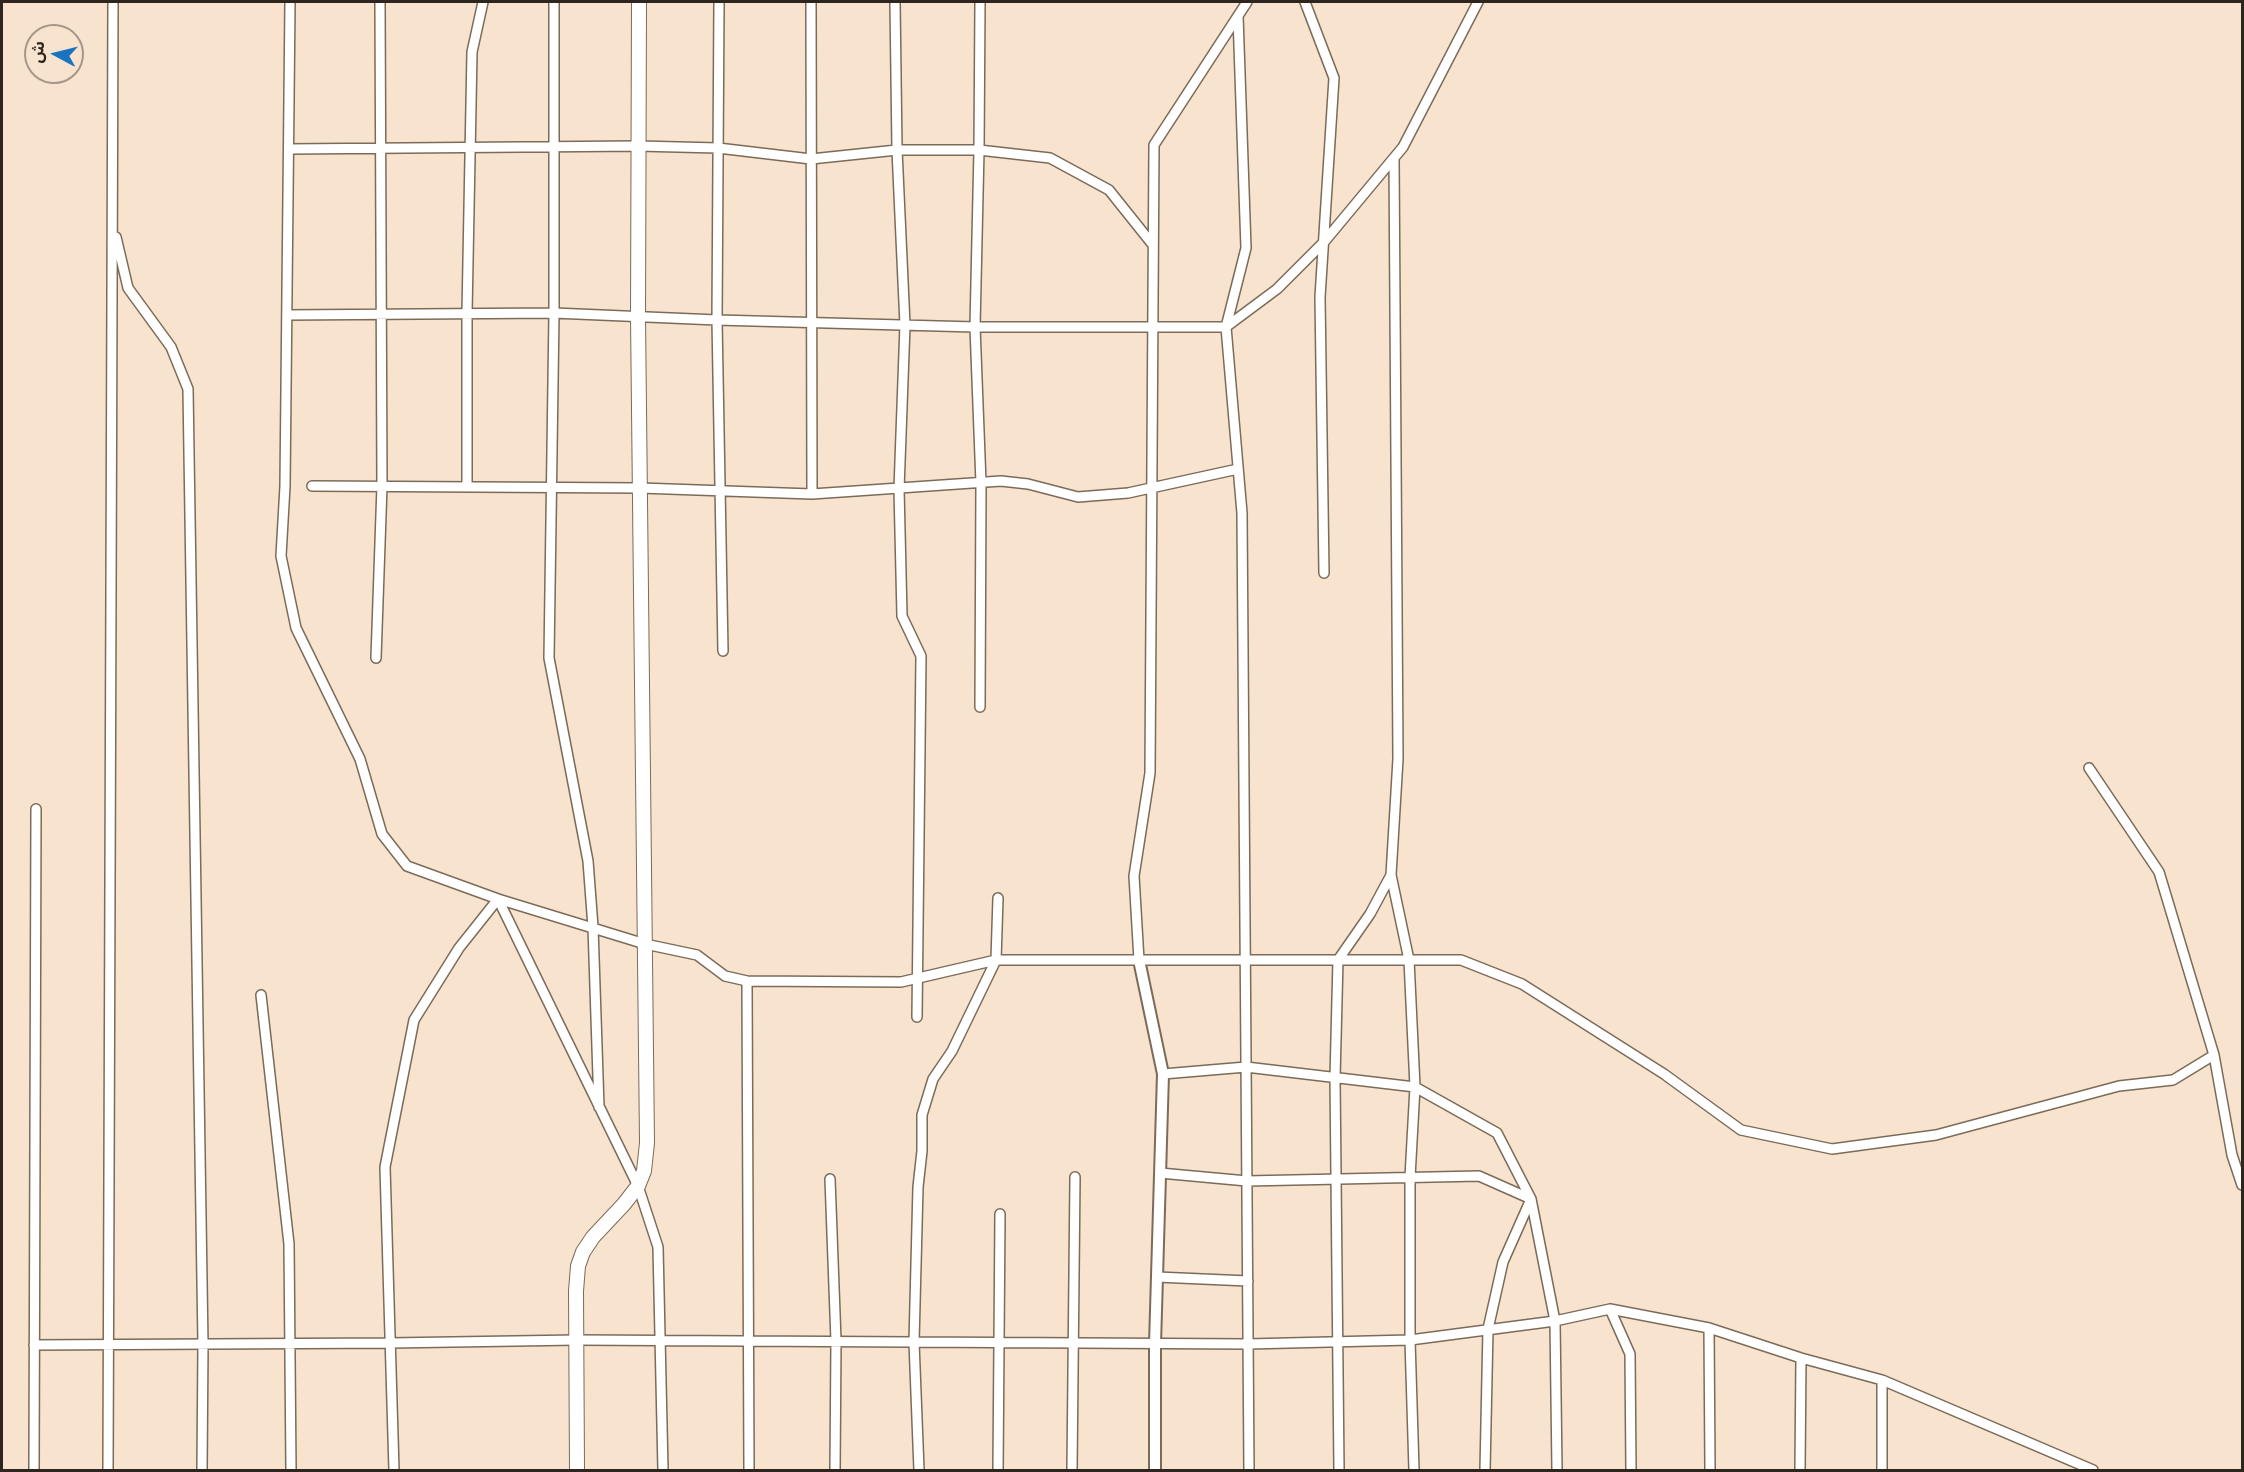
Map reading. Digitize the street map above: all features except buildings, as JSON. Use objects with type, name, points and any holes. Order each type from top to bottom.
[{"type":"main road","points":[[577,1470],[578,1266],[593,1237],[638,1186],[644,1171],[647,1143],[638,317],[639,2]]},
{"type":"street","points":[[108,1470],[113,2]]},
{"type":"street","points":[[290,2],[285,486],[281,556],[296,627],[360,759],[382,834],[407,866],[498,898],[645,944],[697,955],[725,976],[747,981],[901,982],[996,960],[1461,960],[1522,984],[1664,1074],[1741,1130],[1832,1149],[1936,1136],[2119,1086],[2173,1080],[2214,1055]]},
{"type":"street","points":[[376,658],[382,486],[380,2]]},
{"type":"street","points":[[467,486],[467,313],[472,52],[483,2]]},
{"type":"street","points":[[554,2],[554,313],[549,658],[588,861],[593,927],[599,1107]]},
{"type":"street","points":[[719,2],[717,320],[723,651]]},
{"type":"street","points":[[811,2],[812,494]]},
{"type":"street","points":[[895,2],[897,150],[905,325],[899,489],[902,616],[921,656],[916,1017]]},
{"type":"street","points":[[980,2],[975,327],[981,483],[980,707]]},
{"type":"street","points":[[1155,1470],[1155,1344],[1163,1074],[1139,960],[1134,876],[1150,773],[1154,145],[1247,2]]},
{"type":"street","points":[[1305,2],[1334,78],[1320,297],[1324,573]]},
{"type":"street","points":[[287,315],[554,313],[975,327],[1226,327],[1277,289],[1324,242],[1403,147],[1478,2]]},
{"type":"street","points":[[1238,16],[1246,248],[1226,327],[1242,513],[1249,1470]]},
{"type":"street","points":[[289,149],[638,146],[718,148],[811,159],[897,150],[979,150],[1050,158],[1109,190],[1153,245]]},
{"type":"street","points":[[1394,158],[1398,759],[1391,875],[1408,960],[1415,1087],[1410,1177],[1410,1340],[1414,1470]]},
{"type":"street","points":[[112,223],[128,288],[171,347],[188,389],[203,1344],[202,1470]]},
{"type":"street","points":[[312,486],[640,488],[812,494],[1001,481],[1028,484],[1078,497],[1128,493],[1238,469]]},
{"type":"street","points":[[2089,768],[2159,872],[2214,1055],[2232,1155],[2242,1185]]},
{"type":"street","points":[[34,1470],[36,809]]},
{"type":"street","points":[[1339,1470],[1335,1078],[1338,960],[1370,914],[1391,875]]},
{"type":"street","points":[[498,898],[638,1186],[658,1247],[663,1470]]},
{"type":"street","points":[[394,1470],[386,1167],[414,1020],[459,948],[498,898]]},
{"type":"street","points":[[919,1470],[914,1342],[922,1115],[933,1079],[952,1051],[996,960],[998,898]]},
{"type":"street","points":[[747,981],[749,1470]]},
{"type":"street","points":[[261,995],[289,1244],[291,1470]]},
{"type":"street","points":[[1163,1074],[1246,1068],[1415,1087],[1497,1133],[1531,1199],[1556,1321],[1557,1470]]},
{"type":"street","points":[[1160,1173],[1247,1181],[1479,1176],[1531,1199]]},
{"type":"street","points":[[1072,1470],[1075,1177]]},
{"type":"street","points":[[830,1179],[836,1341],[835,1470]]},
{"type":"street","points":[[1485,1470],[1488,1329],[1503,1262],[1531,1199]]},
{"type":"street","points":[[999,1470],[1000,1214]]},
{"type":"street","points":[[1157,1277],[1248,1281]]},
{"type":"street","points":[[34,1345],[390,1344],[577,1340],[1155,1344],[1338,1342],[1410,1340],[1556,1321],[1610,1309],[1709,1328],[1801,1358],[1882,1380],[2093,1470]]},
{"type":"street","points":[[1610,1309],[1630,1354],[1631,1470]]},
{"type":"street","points":[[1709,1328],[1710,1470]]},
{"type":"street","points":[[1800,1470],[1801,1358]]},
{"type":"street","points":[[1882,1380],[1882,1470]]}]
